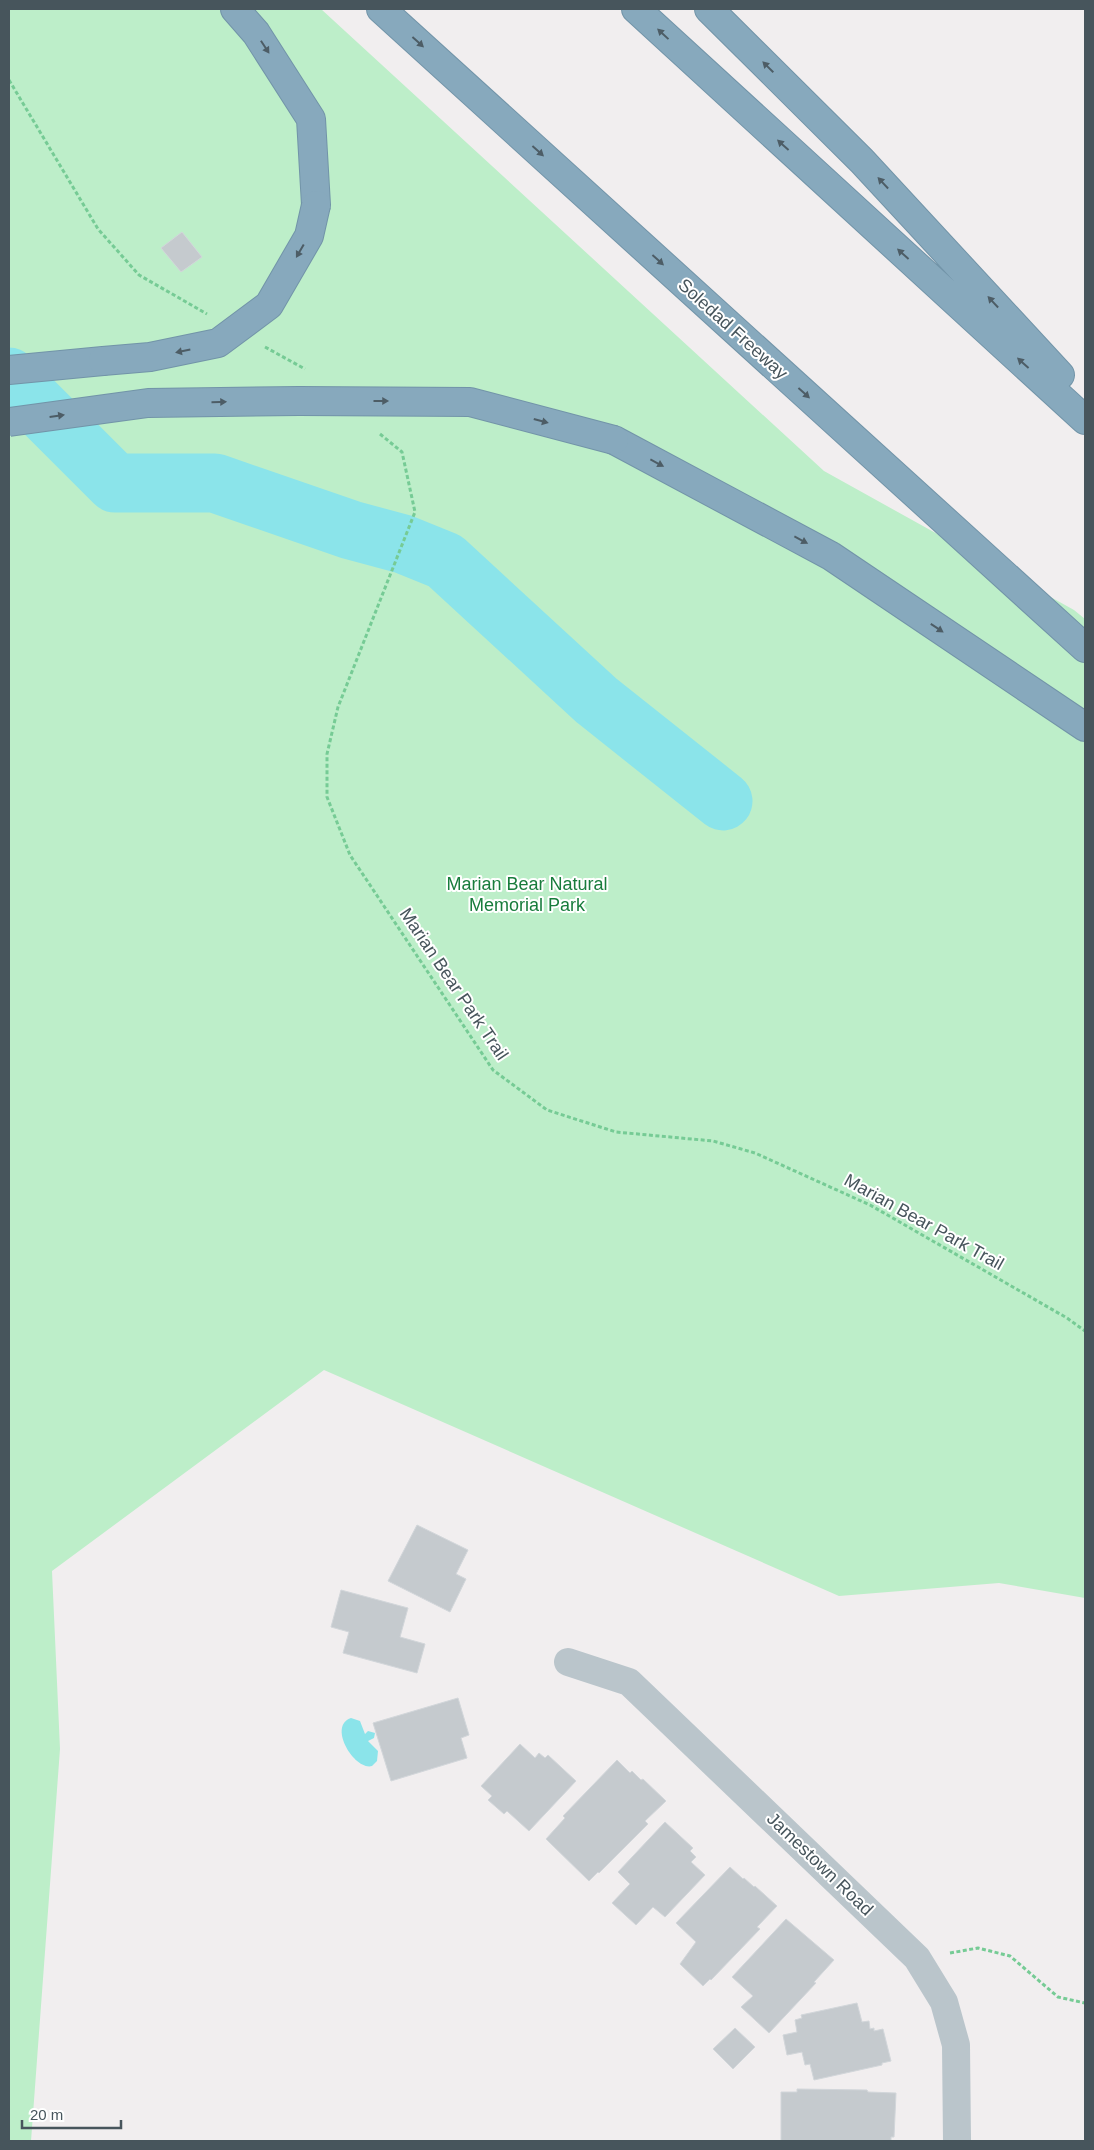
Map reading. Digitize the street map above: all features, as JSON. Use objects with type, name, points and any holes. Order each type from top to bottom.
[{"type":"highway","points":[[9,370],[150,357],[218,343],[269,304],[309,236],[316,205],[311,118],[256,33],[234,9]]},
{"type":"highway","name":"Soledad Freeway","points":[[381,9],[1085,648]]},
{"type":"highway","points":[[636,9],[1085,420]]},
{"type":"highway","points":[[709,9],[862,161],[1085,402]]},
{"type":"highway","points":[[9,422],[148,403],[299,401],[470,402],[614,440],[831,556],[1085,727]]},
{"type":"street","name":"Jamestown Road","points":[[568,1662],[629,1682],[917,1958],[944,2002],[956,2045],[957,2141]]},
{"type":"path","points":[[9,80],[98,229],[139,274],[215,318]]},
{"type":"path","points":[[257,342],[308,371]]},
{"type":"path","name":"Marian Bear Park Trail","points":[[373,427],[402,452],[415,512],[338,707],[327,754],[327,797],[350,855],[493,1070],[547,1110],[616,1132],[713,1141],[755,1152],[870,1204],[1067,1318],[1085,1331]]},
{"type":"path","points":[[917,1958],[978,1948],[1010,1956],[1058,1997],[1085,2003]]},
{"type":"green space","name":"Marian Bear Natural Memorial Park","points":[[9,9],[321,9],[824,471],[1074,610],[1085,619],[1085,1598],[999,1583],[839,1596],[324,1370],[52,1571],[60,1749],[31,2141],[9,2141]]},
{"type":"water","points":[[351,1718],[360,1721],[365,1734],[368,1731],[375,1733],[374,1738],[368,1741],[378,1751],[377,1761],[372,1766],[365,1766],[358,1762],[346,1747],[342,1730],[344,1723]]},
{"type":"building","points":[[182,232],[202,257],[181,272],[161,248]]},
{"type":"building","points":[[417,1525],[468,1550],[456,1574],[466,1579],[450,1612],[388,1581]]},
{"type":"building","points":[[341,1590],[408,1608],[400,1637],[425,1644],[417,1673],[343,1653],[349,1632],[331,1627]]},
{"type":"building","points":[[458,1698],[469,1735],[461,1738],[467,1758],[391,1781],[373,1723]]},
{"type":"building","points":[[520,1744],[535,1758],[539,1753],[545,1758],[548,1755],[576,1781],[529,1831],[507,1811],[504,1814],[488,1800],[492,1796],[481,1786]]},
{"type":"building","points":[[617,1760],[630,1773],[632,1771],[641,1780],[643,1779],[666,1801],[645,1821],[648,1824],[589,1881],[546,1839],[565,1818],[563,1816]]},
{"type":"building","points":[[665,1822],[693,1848],[690,1851],[696,1857],[691,1862],[705,1875],[665,1917],[653,1907],[636,1925],[612,1903],[630,1884],[618,1872]]},
{"type":"building","points":[[730,1867],[777,1906],[757,1927],[760,1929],[703,1986],[680,1964],[696,1942],[676,1923]]},
{"type":"building","points":[[786,1919],[834,1960],[814,1982],[816,1983],[769,2033],[741,2007],[753,1996],[732,1977]]},
{"type":"building","points":[[857,2003],[862,2022],[869,2021],[870,2029],[874,2028],[874,2031],[883,2029],[891,2061],[882,2063],[882,2065],[814,2080],[810,2064],[805,2065],[802,2052],[787,2055],[783,2035],[797,2032],[795,2020],[802,2018],[801,2015]]},
{"type":"building","points":[[735,2028],[755,2047],[733,2069],[713,2049]]},
{"type":"building","points":[[797,2089],[867,2090],[868,2092],[896,2093],[894,2137],[891,2137],[891,2141],[781,2141],[781,2092],[797,2092]]},
{"type":"waterway","points":[[9,377],[115,483],[215,483],[351,530],[403,544],[445,561],[596,700],[723,801]]}]
